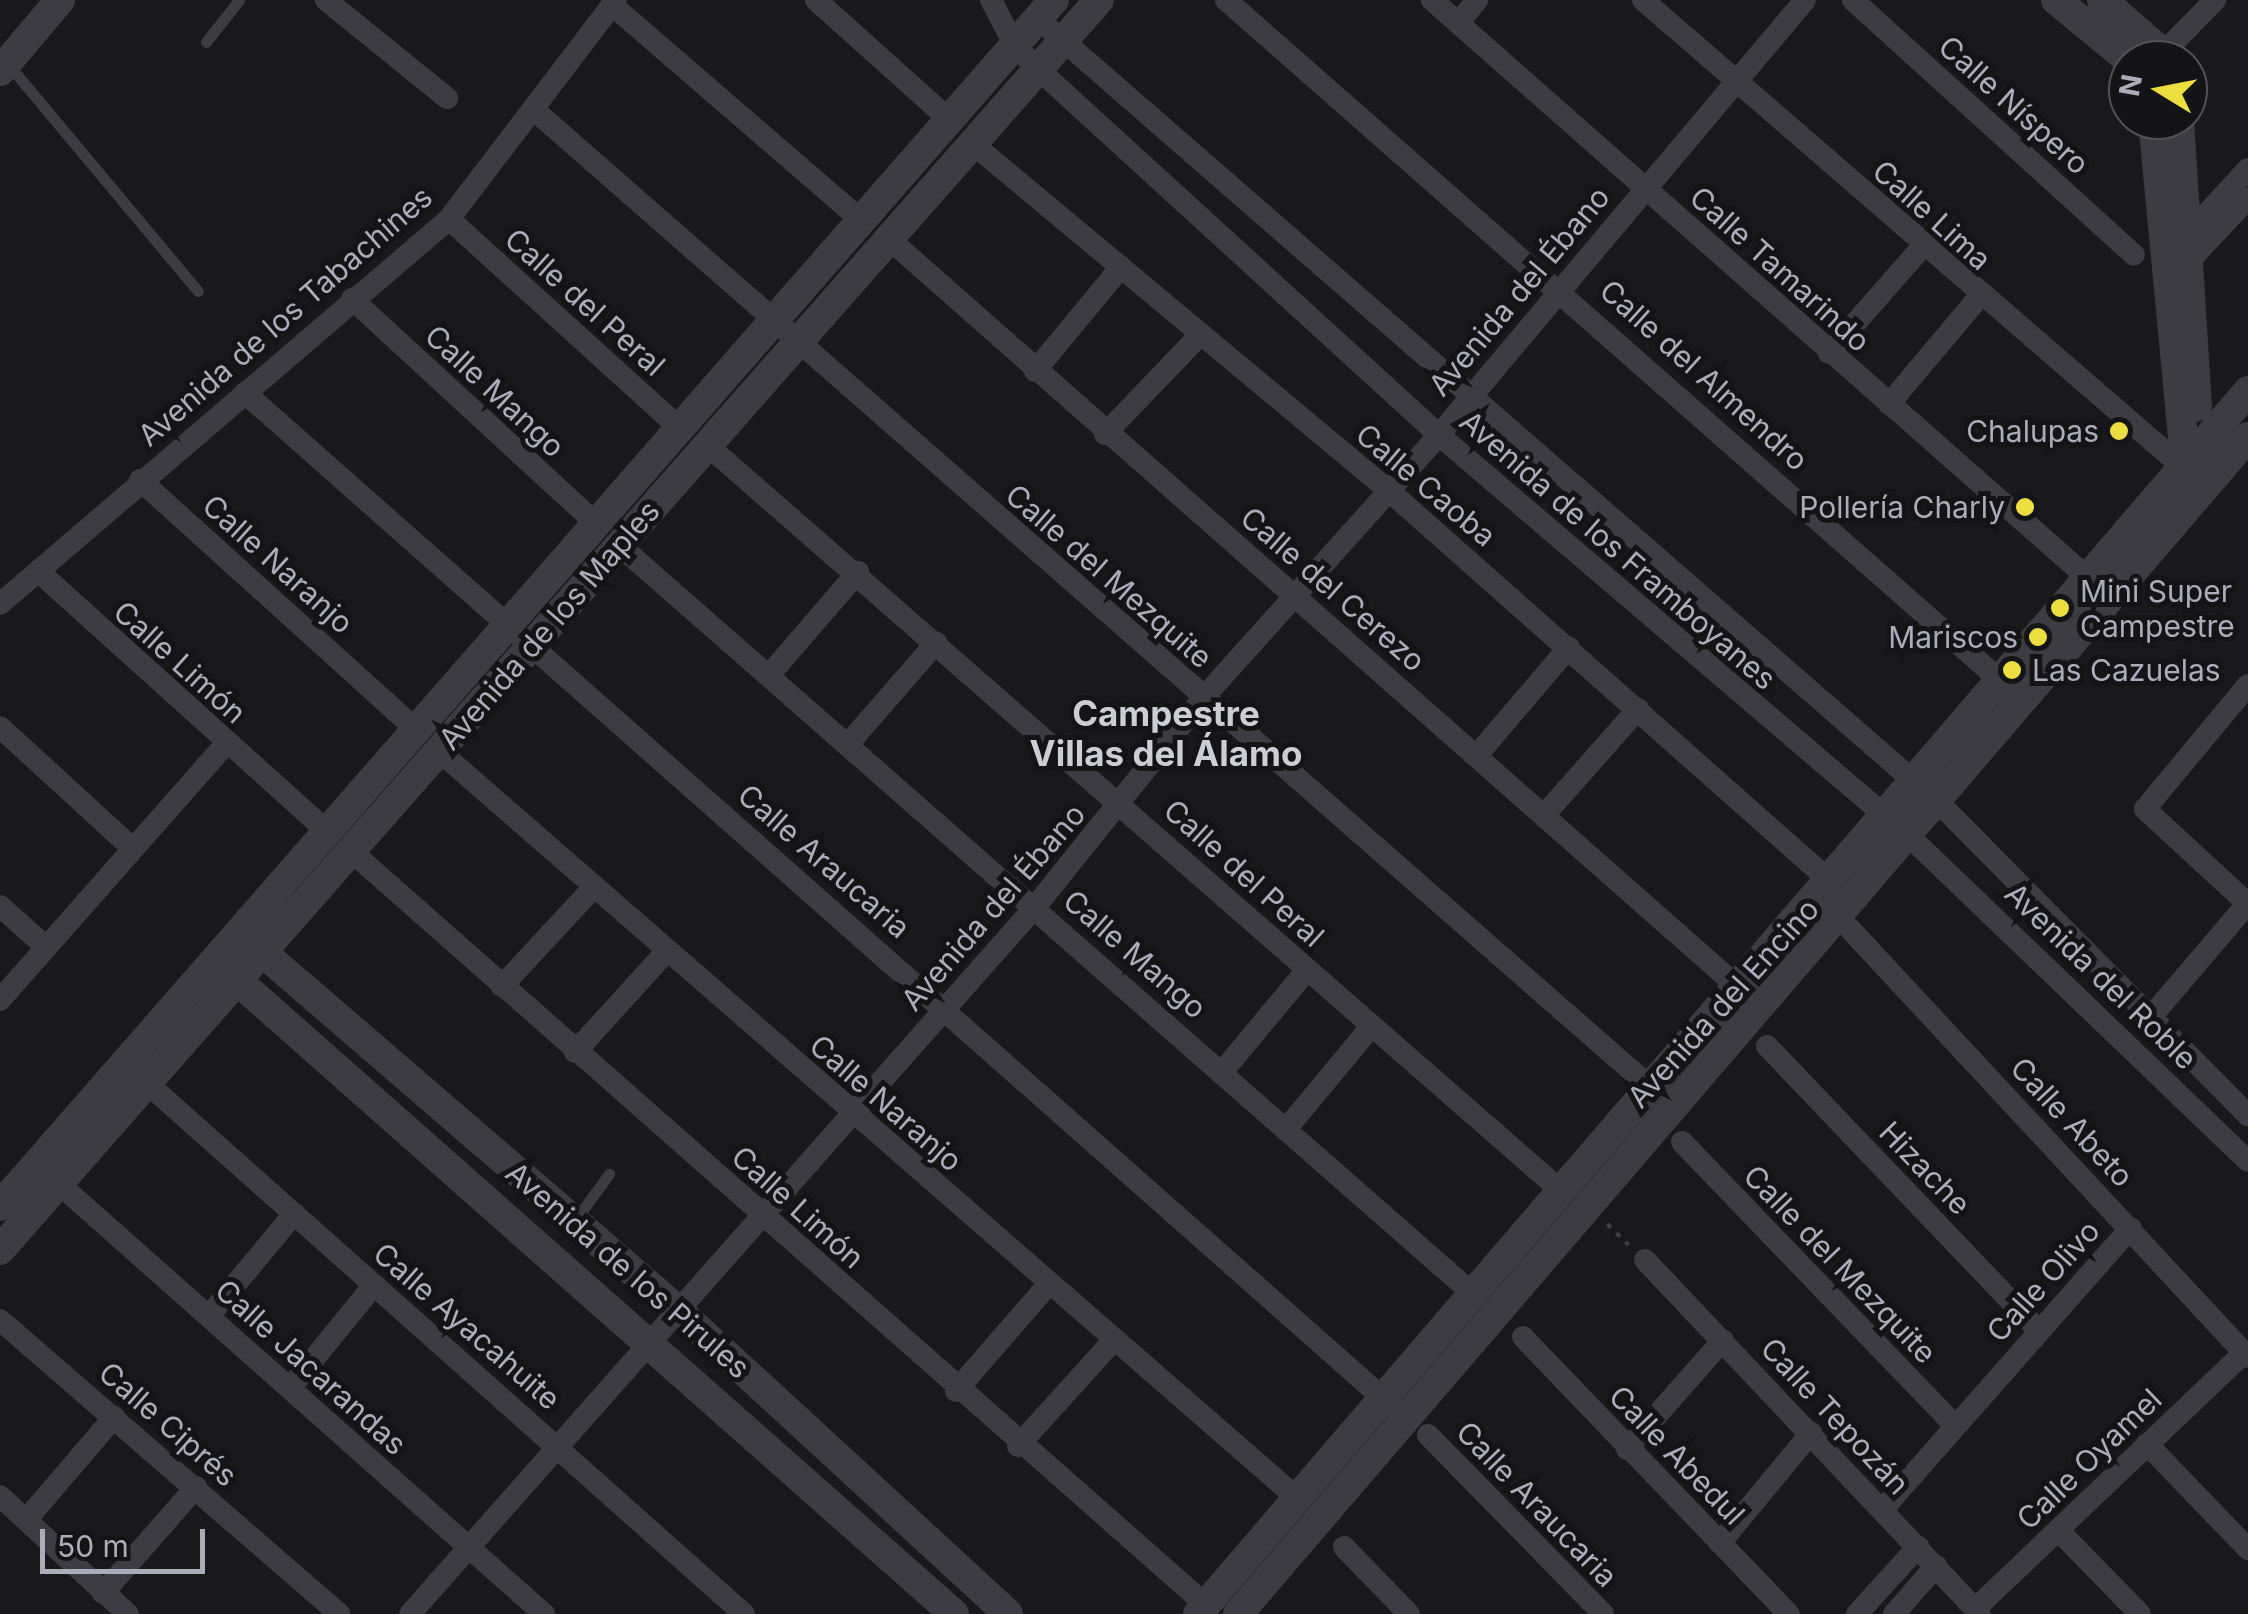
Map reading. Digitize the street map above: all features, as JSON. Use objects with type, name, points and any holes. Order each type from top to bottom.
[{"type":"street","points":[[326,0],[447,98]]},
{"type":"street","points":[[816,0],[951,121]]},
{"type":"street","name":"Avenida de los Maples","points":[[694,437],[796,346],[1099,0]]},
{"type":"street","name":"Calle del Almendro","points":[[1226,0],[1560,288],[2002,681]]},
{"type":"street","name":"Calle Tamarindo","points":[[1432,0],[2090,580]]},
{"type":"street","points":[[1458,22],[1477,0]]},
{"type":"street","name":"Calle Lima","points":[[1644,0],[1980,297],[2195,480]]},
{"type":"street","name":"Avenida del Ébano","points":[[410,1614],[562,1448],[1035,908],[1204,697],[1438,435],[1804,0]]},
{"type":"street","name":"Calle Níspero","points":[[1853,0],[2134,255]]},
{"type":"street","points":[[2056,0],[2108,43]]},
{"type":"street","points":[[2102,0],[2152,40]]},
{"type":"street","points":[[2181,40],[2214,0]]},
{"type":"street","points":[[614,2],[862,220]]},
{"type":"street","name":"Avenida de los Tabachines","points":[[0,604],[352,298],[449,219],[614,2]]},
{"type":"street","name":"Avenida de los Framboyanes","points":[[994,3],[1046,10],[1065,40],[1472,390],[1940,804]]},
{"type":"street","name":"Avenida de los Framboyanes","points":[[994,3],[1015,46],[1038,69],[1438,435],[1910,837]]},
{"type":"street","points":[[4,68],[51,4]]},
{"type":"street","name":"Avenida de los Maples","points":[[0,1206],[226,971],[429,742],[531,649],[610,536],[694,437],[774,325],[1046,10]]},
{"type":"street","name":"Calle del Mezquite","points":[[532,109],[796,346],[1649,1086]]},
{"type":"street","points":[[2155,140],[2195,480]]},
{"type":"street","points":[[2181,140],[2189,247],[2195,480]]},
{"type":"street","name":"Calle Caoba","points":[[973,144],[1387,489],[1830,882]]},
{"type":"street","points":[[2189,247],[2248,169]]},
{"type":"street","points":[[2189,247],[2248,198]]},
{"type":"street","name":"Calle del Peral","points":[[449,219],[694,437],[858,572],[1560,1190]]},
{"type":"street","name":"Calle del Cerezo","points":[[888,238],[1105,434],[1546,813],[1738,987]]},
{"type":"street","points":[[1829,353],[1923,246]]},
{"type":"street","points":[[1035,371],[1122,266]]},
{"type":"street","points":[[1889,404],[1980,297]]},
{"type":"street","name":"Calle Mango","points":[[352,298],[610,536],[1223,1070],[1472,1294]]},
{"type":"street","points":[[1105,434],[1199,336]]},
{"type":"street","name":"Avenida del Encino","points":[[1238,1614],[1940,804],[2195,480],[2248,392]]},
{"type":"street","name":"Calle Araucaria","points":[[246,393],[531,649],[947,1007],[1405,1417],[1603,1614]]},
{"type":"street","name":"Avenida del Encino","points":[[1202,1610],[1297,1498],[1405,1417],[1472,1294],[1649,1086],[1916,785],[2090,580],[2195,480],[2248,437]]},
{"type":"street","name":"Calle Naranjo","points":[[140,480],[664,954],[854,1113],[1047,1286],[1297,1498]]},
{"type":"street","name":"Avenida de los Maples","points":[[429,742],[508,627],[610,536]]},
{"type":"street","name":"Calle Limón","points":[[38,572],[226,744],[765,1215],[1202,1610]]},
{"type":"street","points":[[770,674],[858,572]]},
{"type":"street","points":[[849,743],[936,643]]},
{"type":"street","points":[[1478,754],[1568,648]]},
{"type":"street","points":[[2129,1041],[2248,903],[2145,808],[2248,685]]},
{"type":"street","points":[[1546,813],[1638,709]]},
{"type":"street","points":[[0,727],[132,849]]},
{"type":"street","points":[[0,1000],[226,744]]},
{"type":"street","name":"Avenida del Roble","points":[[1940,804],[2248,1115]]},
{"type":"street","name":"Avenida del Roble","points":[[1910,837],[2129,1041],[2248,1160]]},
{"type":"street","points":[[502,986],[592,889]]},
{"type":"street","points":[[0,906],[46,947]]},
{"type":"street","name":"Calle Abeto","points":[[1850,929],[2246,1355]]},
{"type":"street","name":"Avenida de los Pirules","points":[[251,943],[681,1313],[1008,1614]]},
{"type":"street","points":[[575,1052],[664,954]]},
{"type":"street","points":[[1223,1070],[1307,970]]},
{"type":"street","name":"Avenida de los Maples","points":[[0,1250],[150,1085],[226,971]]},
{"type":"street","name":"Avenida de los Pirules","points":[[226,971],[954,1614]]},
{"type":"street","points":[[1288,1128],[1371,1027]]},
{"type":"street","name":"Hizache","points":[[1767,1046],[2039,1331]]},
{"type":"street","name":"Calle Ayacahuite","points":[[150,1085],[744,1614]]},
{"type":"street","name":"Calle del Mezquite","points":[[1682,1142],[1955,1426]]},
{"type":"street","name":"Calle Jacarandas","points":[[37,1164],[544,1614]]},
{"type":"street","points":[[209,1316],[294,1214]]},
{"type":"street","name":"Calle Olivo","points":[[1882,1510],[2131,1228]]},
{"type":"street","name":"Calle Tepozán","points":[[1645,1260],[1978,1611]]},
{"type":"street","points":[[290,1388],[374,1285]]},
{"type":"street","points":[[956,1391],[1047,1286]]},
{"type":"street","name":"Calle Ciprés","points":[[0,1320],[340,1614]]},
{"type":"street","name":"Calle Abedul","points":[[1522,1337],[1789,1614]]},
{"type":"street","points":[[1627,1450],[1723,1340]]},
{"type":"street","points":[[1018,1446],[1112,1342]]},
{"type":"street","name":"Calle Oyamel","points":[[1978,1611],[2147,1444],[2246,1355]]},
{"type":"street","points":[[28,1519],[114,1417]]},
{"type":"street","points":[[1720,1543],[1811,1433]]},
{"type":"street","points":[[2147,1444],[2248,1550]]},
{"type":"street","points":[[103,1593],[196,1487]]},
{"type":"street","points":[[0,1496],[128,1614]]},
{"type":"street","points":[[2058,1530],[2140,1614]]},
{"type":"street","points":[[1857,1614],[1918,1547]]},
{"type":"street","points":[[1344,1548],[1409,1614]]},
{"type":"street","points":[[1894,1614],[1936,1566]]},
{"type":"lane","points":[[206,42],[239,0]]},
{"type":"lane","points":[[4,68],[198,292]]},
{"type":"lane","points":[[575,1221],[609,1174]]},
{"type":"path","points":[[1589,1206],[1645,1260]]},
{"type":"place","name":"Chalupas","points":[[2119,431]]},
{"type":"place","name":"Pollería Charly","points":[[2025,507]]},
{"type":"place","name":"Mini Super Campestre","points":[[2060,608]]},
{"type":"place","name":"Mariscos","points":[[2038,637]]},
{"type":"place","name":"Las Cazuelas","points":[[2012,670]]},
{"type":"district","name":"Campestre Villas del Álamo","points":[[1166,733]]}]
